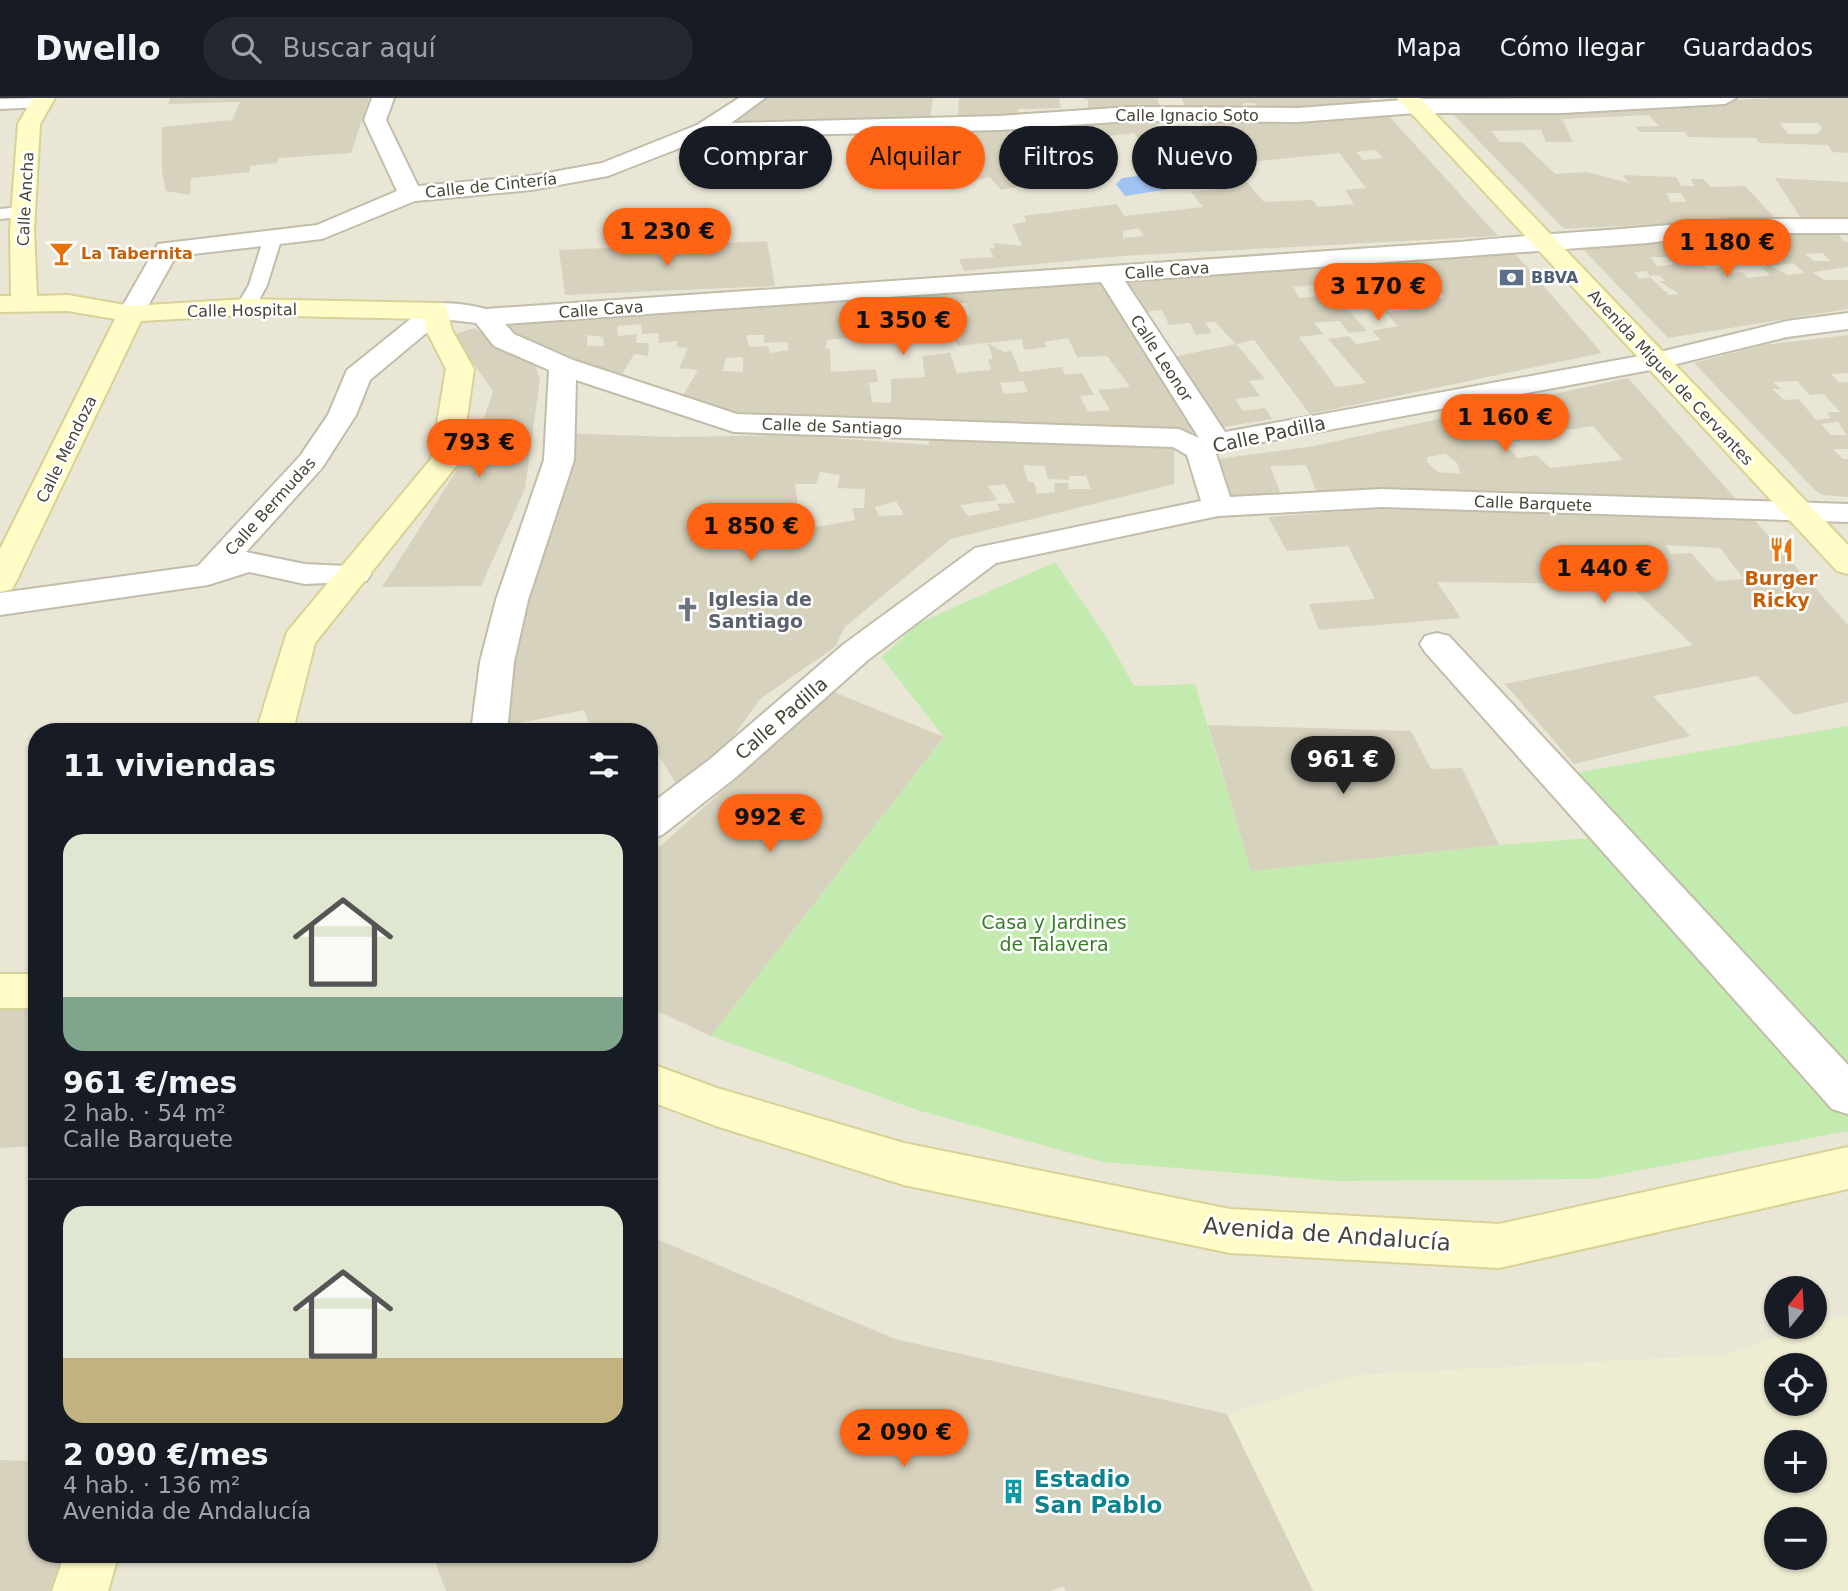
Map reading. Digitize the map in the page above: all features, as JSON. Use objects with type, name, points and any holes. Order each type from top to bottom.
[{"type":"street","points":[[383,98],[375,120],[411,194]]},
{"type":"street","name":"Calle de Cintería","points":[[711,126],[754,98]]},
{"type":"street","name":"Calle Ignacio Soto","points":[[832,127],[999,123],[1171,106],[1298,115],[1412,102],[1562,106],[1725,98]]},
{"type":"street","name":"Calle Ancha","points":[[12,304],[12,213],[29,124],[43,100]]},
{"type":"street","name":"Avenida Miguel de Cervantes","points":[[1412,102],[1848,564]]},
{"type":"street","name":"Calle de Cintería","points":[[131,314],[167,249],[322,232],[411,194],[531,183],[608,169],[679,140]]},
{"type":"street","name":"Calle Cava","points":[[485,317],[1459,250],[1542,241],[1647,236],[1731,226],[1848,226]]},
{"type":"street","name":"Calle Leonor","points":[[1108,274],[1209,446]]},
{"type":"street","name":"Calle Hospital","points":[[12,304],[68,303],[131,314],[246,307],[467,312],[485,317]]},
{"type":"street","points":[[277,723],[299,640],[446,460],[460,369],[439,330],[437,311]]},
{"type":"street","name":"Calle Bermudas","points":[[208,575],[312,462],[342,415],[357,376],[437,311]]},
{"type":"street","name":"Calle Mendoza","points":[[0,582],[131,314]]},
{"type":"street","name":"Calle de Santiago","points":[[485,317],[504,340],[563,366],[733,423],[1180,438],[1209,446]]},
{"type":"street","name":"Calle Padilla","points":[[658,818],[722,769],[856,652],[986,555],[1218,507],[1209,446],[1656,361],[1787,330],[1848,321]]},
{"type":"street","points":[[490,723],[497,662],[512,600],[559,460],[563,366]]},
{"type":"street","name":"Calle Barquete","points":[[1218,507],[1382,498],[1848,513]]},
{"type":"street","points":[[0,604],[208,575],[248,562],[305,574],[355,574]]},
{"type":"street","points":[[1437,644],[1848,1096]]},
{"type":"street","points":[[0,990],[28,991]]},
{"type":"street","name":"Avenida de Andalucía","points":[[658,1085],[716,1107],[904,1164],[1230,1231],[1499,1246],[1848,1168]]},
{"type":"street","points":[[80,1591],[89,1563]]},
{"type":"lane","points":[[0,104],[43,100]]},
{"type":"lane","points":[[246,307],[258,285],[273,237]]},
{"type":"shaded area","points":[[0,98],[1848,98],[1848,1591],[0,1591]]},
{"type":"shaded area","points":[[1848,1314],[1848,1591],[1313,1591],[1227,1414],[1356,1375],[1723,1355],[1772,1339],[1827,1339],[1827,1321]]},
{"type":"green space","name":"Casa y Jardines de Talavera","points":[[1055,562],[1109,641],[1134,686],[1195,684],[1251,871],[1499,845],[1604,837],[1848,1109],[1848,1131],[1594,1179],[1336,1181],[1103,1162],[917,1110],[711,1036],[944,737],[881,657],[919,623]]},
{"type":"green space","points":[[1848,726],[1848,1075],[1568,774]]},
{"type":"water","points":[[1132,177],[1132,189],[1169,189],[1125,196],[1118,187],[1122,178]]},
{"type":"building","points":[[170,98],[369,98],[351,153],[279,158],[277,163],[250,166],[250,172],[191,178],[190,195],[166,191],[162,172],[162,127],[232,120],[240,102],[168,104]]},
{"type":"building","points":[[762,98],[933,98],[930,119],[729,122]]},
{"type":"building","points":[[959,98],[1059,98],[1061,108],[1018,109],[1018,119],[958,120]]},
{"type":"building","points":[[1082,98],[1157,98],[1161,110],[1088,110],[1088,100]]},
{"type":"building","points":[[1182,98],[1370,98],[1377,107],[1258,109],[1254,103],[1243,103],[1242,109],[1186,110]]},
{"type":"building","points":[[1777,98],[1848,98],[1848,153],[1832,152],[1828,145],[1759,143],[1756,138],[1688,137],[1685,132],[1640,132],[1636,127],[1659,126],[1649,115],[1562,119],[1573,142],[1546,142],[1541,130],[1491,131],[1500,142],[1522,142],[1555,174],[1586,172],[1629,183],[1622,175],[1676,177],[1681,186],[1694,186],[1691,179],[1703,179],[1711,187],[1745,186],[1775,218],[1564,229],[1448,109],[1556,108]],"holes":[[[1780,123],[1817,123],[1822,127],[1818,134],[1788,134]],[[1666,193],[1681,193],[1686,202],[1671,202]]]},
{"type":"building","points":[[1388,115],[1498,236],[1122,256],[964,271],[959,259],[994,257],[989,249],[995,248],[993,243],[1022,246],[1012,224],[1027,222],[1024,216],[1117,204],[1124,216],[1203,207],[1191,192],[1216,189],[1253,189],[1264,202],[1312,200],[1318,207],[1354,204],[1345,190],[1366,188],[1339,153],[1257,161],[1257,126],[1203,126],[1200,119]],"holes":[[[1376,150],[1383,158],[1363,160],[1356,152]],[[1138,228],[1144,236],[1123,238],[1123,231]]]},
{"type":"building","points":[[1150,118],[1158,126],[1132,126],[1132,133],[1118,135],[1118,126],[1006,126]]},
{"type":"building","points":[[999,126],[999,188],[990,177],[985,178],[985,127]]},
{"type":"building","points":[[1775,178],[1848,182],[1848,217],[1800,217]]},
{"type":"building","points":[[1837,233],[1848,242],[1848,267],[1813,272],[1824,280],[1848,280],[1848,309],[1668,338],[1580,246],[1694,237]],"holes":[[[1823,253],[1830,261],[1814,261],[1805,254]],[[1650,257],[1666,257],[1675,264],[1657,266]],[[1763,258],[1768,263],[1763,264],[1767,267],[1762,268],[1770,275],[1748,278],[1742,272],[1733,273],[1727,267],[1708,269],[1701,263]],[[1793,263],[1805,273],[1788,275],[1771,266]],[[1646,271],[1650,276],[1660,275],[1665,281],[1659,281],[1679,294],[1669,295],[1650,277],[1639,279],[1634,272]]]},
{"type":"building","points":[[767,241],[775,286],[565,295],[559,250]]},
{"type":"building","points":[[1513,251],[1602,353],[1310,414],[1254,340],[1236,344],[1215,322],[1205,322],[1212,333],[1196,335],[1190,323],[1169,325],[1162,310],[1136,313],[1115,282]],"holes":[[[1394,279],[1416,309],[1385,312],[1398,326],[1372,331],[1381,340],[1356,344],[1349,336],[1328,339],[1366,383],[1336,387],[1299,337],[1324,334],[1314,323],[1336,321],[1340,321],[1349,333],[1367,331],[1342,303],[1392,300],[1370,281]],[[1313,285],[1320,296],[1299,298],[1293,287]],[[1438,290],[1444,298],[1430,298],[1422,291]]]},
{"type":"building","points":[[1097,279],[1203,432],[732,412],[683,395],[698,370],[679,368],[688,348],[676,347],[678,341],[658,343],[659,333],[642,334],[641,324],[617,326],[618,336],[637,334],[636,343],[649,343],[648,356],[634,354],[621,377],[516,341],[507,322]],"holes":[[[947,303],[966,303],[971,315],[953,317]],[[936,329],[939,336],[961,334],[961,339],[954,339],[958,346],[1022,339],[1024,350],[1047,347],[1044,342],[1068,338],[1077,357],[1107,356],[1130,387],[1098,390],[1110,410],[1088,412],[1080,396],[1094,395],[1082,373],[1065,375],[1062,367],[1020,372],[1011,351],[1004,352],[988,343],[993,359],[988,359],[991,370],[957,373],[950,353],[922,356],[925,377],[891,379],[891,403],[872,402],[869,383],[878,382],[876,369],[831,372],[830,348],[826,349],[827,340]],[[587,335],[603,337],[604,346],[587,346]],[[746,335],[764,335],[764,343],[787,342],[789,350],[770,353],[768,346],[749,347]],[[743,357],[743,372],[723,371],[726,358]],[[1023,381],[1028,392],[1004,394],[1000,383]]]},
{"type":"building","points":[[474,328],[536,367],[540,379],[525,489],[481,586],[382,587],[477,439],[493,391],[453,335]]},
{"type":"building","points":[[1848,335],[1848,373],[1831,374],[1840,383],[1848,382],[1848,449],[1833,449],[1843,459],[1848,459],[1848,497],[1822,495],[1814,489],[1694,363],[1763,345]],"holes":[[[1797,381],[1810,395],[1824,394],[1840,412],[1827,412],[1830,418],[1816,420],[1799,399],[1784,400],[1772,389],[1781,389],[1773,382]],[[1838,422],[1847,435],[1831,435],[1821,424]]]},
{"type":"building","points":[[1236,344],[1265,379],[1249,381],[1260,396],[1235,399],[1243,411],[1265,408],[1272,419],[1217,428],[1168,358]]},
{"type":"building","points":[[1628,378],[1735,498],[1317,493],[1306,465],[1270,466],[1281,495],[1227,496],[1217,459],[1314,446]],"holes":[[[1593,426],[1623,460],[1550,468],[1537,455],[1518,458],[1503,443],[1529,440],[1514,429],[1575,429]],[[1446,454],[1458,464],[1460,474],[1438,472],[1427,462],[1427,457]]]},
{"type":"building","name":"Iglesia de Santiago","points":[[562,433],[672,437],[794,435],[929,445],[929,440],[1174,446],[1174,484],[951,539],[845,627],[835,647],[760,699],[730,741],[680,790],[658,755],[658,723],[589,723],[584,710],[519,723],[490,723]],"holes":[[[1023,465],[1045,466],[1048,479],[1069,480],[1069,476],[1086,476],[1091,489],[1068,489],[1069,483],[1054,483],[1055,492],[1037,494],[1034,482],[1028,482]],[[820,472],[840,475],[837,488],[865,489],[864,508],[852,508],[855,520],[801,530],[795,484],[816,484]],[[1005,484],[1015,503],[997,504],[1000,510],[968,516],[960,505],[997,500],[988,486]],[[896,501],[904,515],[879,516],[875,507]]]},
{"type":"building","points":[[1370,509],[1745,516],[1756,522],[1848,625],[1848,702],[1794,715],[1757,676],[1653,696],[1690,736],[1574,764],[1505,684],[1693,645],[1628,584],[1437,582],[1461,618],[1319,630],[1309,604],[1375,599],[1348,546],[1287,551],[1268,517]],"holes":[[[1666,545],[1720,548],[1744,579],[1716,581],[1691,553],[1670,554]]]},
{"type":"building","points":[[834,692],[944,737],[711,1036],[658,1011],[658,848]]},
{"type":"building","points":[[1208,725],[1411,731],[1431,769],[1462,768],[1499,845],[1251,871]]},
{"type":"building","points":[[0,1003],[28,1003],[28,1146],[0,1148]]},
{"type":"building","name":"Estadio San Pablo","points":[[658,1240],[895,1339],[1227,1414],[1313,1591],[1065,1591],[1064,1586],[1051,1591],[446,1591],[435,1563],[658,1563]]},
{"type":"building","points":[[0,1460],[28,1461],[28,1563],[63,1563],[51,1591],[0,1591]]},
{"type":"place","name":"La Tabernita","points":[[61,253]]},
{"type":"place","name":"BBVA","points":[[1511,277]]},
{"type":"place","name":"Burger Ricky","points":[[1781,550]]},
{"type":"place","name":"Iglesia de Santiago","points":[[688,610]]},
{"type":"place","name":"Estadio San Pablo","points":[[1014,1492]]}]
